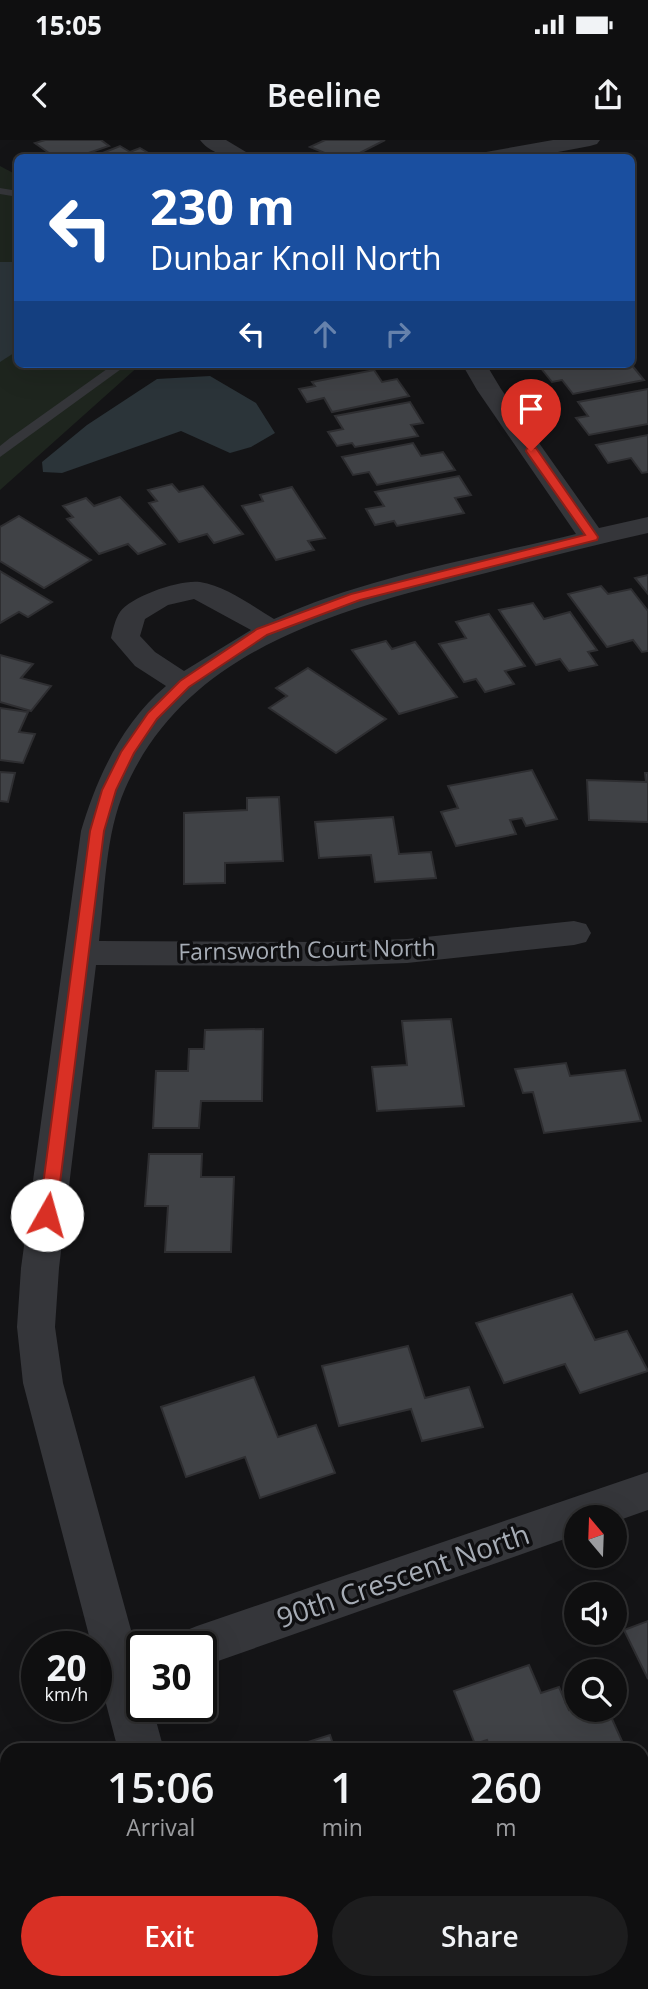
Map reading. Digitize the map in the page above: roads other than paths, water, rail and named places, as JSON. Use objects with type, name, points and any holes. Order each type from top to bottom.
[{"type":"street","points":[[210,140],[238,154]]},
{"type":"street","points":[[508,154],[590,140]]},
{"type":"street","points":[[476,368],[592,537]]},
{"type":"street","points":[[126,1654],[43,1383],[36,1327],[40,1268],[97,831],[109,790],[128,752],[153,716],[184,684],[223,656],[270,629],[356,597],[648,525]]},
{"type":"street","points":[[184,684],[145,659],[125,638],[132,615],[159,597],[197,590],[227,603],[270,629]]},
{"type":"street","name":"Farnsworth Court North","points":[[81,953],[327,954],[407,951],[574,933]]},
{"type":"street","name":"90th Crescent North","points":[[217,1640],[648,1491]]},
{"type":"street","points":[[138,1722],[140,1743]]},
{"type":"lane","points":[[0,453],[46,416],[117,368]]}]
